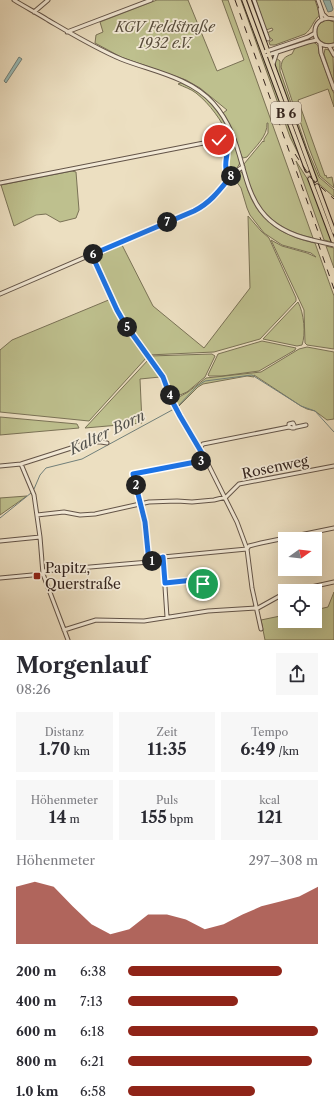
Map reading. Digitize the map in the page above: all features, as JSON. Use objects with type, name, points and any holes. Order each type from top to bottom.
[{"type":"main road","name":"B 6","points":[[244,0],[307,170]]},
{"type":"main road","name":"B 6","points":[[249,0],[315,180]]},
{"type":"main road","points":[[310,179],[334,244]]},
{"type":"main road","points":[[317,186],[334,232]]},
{"type":"street","points":[[14,0],[67,32],[120,59],[180,81],[198,90],[213,102],[234,136],[252,196],[264,216],[282,230],[296,236],[334,244]]},
{"type":"street","points":[[34,12],[48,0]]},
{"type":"street","points":[[67,32],[151,0]]},
{"type":"street","points":[[254,0],[268,40]]},
{"type":"street","points":[[317,0],[327,18]]},
{"type":"street","points":[[317,0],[322,20]]},
{"type":"street","points":[[269,53],[308,37],[314,33],[317,24],[322,20],[327,18],[334,19]]},
{"type":"street","points":[[314,33],[320,44],[321,53],[334,88]]},
{"type":"street","points":[[264,54],[277,52],[317,40]]},
{"type":"street","points":[[320,44],[328,46],[334,45]]},
{"type":"street","points":[[328,46],[334,55]]},
{"type":"street","points":[[324,59],[323,51],[328,46]]},
{"type":"street","points":[[273,64],[277,52]]},
{"type":"street","points":[[0,183],[219,140],[227,149],[226,169],[231,176]]},
{"type":"street","points":[[0,294],[204,206],[238,169],[243,167]]},
{"type":"street","points":[[93,254],[117,310],[125,324],[163,377],[171,399],[200,448],[226,497],[247,548],[252,588],[258,608],[261,629]]},
{"type":"street","points":[[200,448],[203,444],[306,425]]},
{"type":"street","points":[[0,466],[21,464],[90,442],[106,443]]},
{"type":"street","points":[[149,562],[145,522],[133,474],[206,460]]},
{"type":"street","points":[[21,464],[34,495],[43,572],[68,640]]},
{"type":"street","name":"Rosenweg","points":[[226,497],[239,484],[334,466]]},
{"type":"street","points":[[37,514],[64,512],[80,515],[95,514],[159,501],[202,502],[226,497]]},
{"type":"street","points":[[0,578],[43,572],[149,562],[163,557],[247,548],[249,546],[261,543],[334,528]]},
{"type":"street","points":[[0,541],[40,537]]},
{"type":"street","points":[[163,557],[167,618]]},
{"type":"street","points":[[165,583],[203,578],[203,584]]},
{"type":"street","points":[[322,585],[334,582]]},
{"type":"street","points":[[64,630],[96,620],[144,621],[208,611],[258,608],[278,597]]},
{"type":"green space","name":"KGV Feldstraße 1932 e.V.","points":[[157,0],[188,0],[217,71],[244,60],[222,0],[228,0],[313,238],[299,234],[275,221],[265,213],[252,192],[247,179],[244,164],[263,141],[264,142],[264,139],[268,133],[268,123],[263,137],[247,157],[243,158],[234,133],[223,113],[227,110],[200,88],[186,80],[121,57],[95,43],[96,35],[103,32],[100,22]]},
{"type":"green space","points":[[241,0],[243,0],[301,159],[290,137]]},
{"type":"green space","points":[[256,0],[315,0],[320,15],[305,34],[275,45],[270,45],[269,42],[273,40],[267,33],[273,30],[272,28],[266,30]]},
{"type":"green space","points":[[328,20],[334,22],[334,43],[328,44],[319,39],[317,30],[318,26],[322,22]]},
{"type":"green space","points":[[313,42],[318,46],[319,53],[334,94],[334,107],[328,89],[298,100],[325,176],[326,175],[327,178],[332,177],[334,188],[320,176],[300,121],[299,122],[281,67],[284,59],[292,54],[295,48]]},
{"type":"green space","points":[[325,49],[329,50],[333,57],[334,84],[324,54]]},
{"type":"green space","points":[[276,58],[280,61],[280,71],[307,149],[319,177],[334,190],[334,197],[319,184],[313,171],[277,73],[275,63]]},
{"type":"green space","points":[[181,83],[196,90],[206,98],[214,106],[224,121],[237,147],[239,155],[240,163],[233,172],[229,172],[227,166],[230,154],[229,149],[220,138],[229,137],[223,125],[201,97],[190,89],[178,84]]},
{"type":"green space","points":[[296,161],[310,183],[332,242],[324,240]]},
{"type":"green space","points":[[72,171],[76,172],[79,210],[76,218],[60,222],[46,214],[36,215],[14,226],[1,185]]},
{"type":"green space","points":[[240,171],[244,175],[254,204],[267,220],[275,227],[294,237],[315,243],[334,296],[334,349],[307,345],[305,343],[304,310],[271,240],[282,246],[316,257],[311,253],[282,245],[264,233],[250,215],[241,188],[234,178],[235,174]]},
{"type":"green space","points":[[248,216],[269,238],[296,301],[260,339],[214,352],[148,355],[117,307],[114,297],[96,260],[96,255],[98,253],[98,256],[122,245],[153,306],[204,348],[250,288]]},
{"type":"green space","points":[[326,246],[334,248],[334,268]]},
{"type":"green space","points":[[111,299],[116,310],[147,357],[89,421],[0,412],[0,350],[12,340]]},
{"type":"green space","points":[[298,302],[302,312],[304,324],[302,345],[297,346],[263,339]]},
{"type":"green space","points":[[262,341],[296,348],[259,371],[222,376],[208,375],[218,354]]},
{"type":"green space","points":[[307,347],[334,352],[334,419],[327,420],[315,411],[301,406],[254,375],[254,377],[247,376],[203,384],[177,408],[174,400],[188,392],[206,378],[261,372],[299,349]]},
{"type":"green space","points":[[212,354],[215,356],[205,377],[187,392],[173,398],[163,376],[150,356]]},
{"type":"green space","points":[[149,359],[161,377],[165,386],[164,387],[160,377],[140,379],[142,423],[85,428]]},
{"type":"green space","points":[[0,417],[77,424],[79,428],[0,435]]},
{"type":"green space","points":[[27,496],[0,515],[0,498]]},
{"type":"green space","points":[[334,592],[334,640],[265,640],[261,620],[278,616],[278,628],[322,628],[322,608],[328,607]]},
{"type":"water","points":[[323,0],[330,0],[333,9],[332,11],[328,12]]},
{"type":"water","points":[[19,57],[22,59],[6,83],[4,81]]},
{"type":"waterway","name":"Kalter Born","points":[[177,407],[197,386],[205,381],[252,375],[301,406],[315,411],[334,432]]},
{"type":"waterway","name":"Kalter Born","points":[[34,489],[40,475],[46,468],[82,459],[174,409]]},
{"type":"waterway","name":"Kalter Born","points":[[0,518],[31,493]]},
{"type":"tunnel","points":[[307,170],[310,179]]},
{"type":"railway","points":[[235,0],[321,240]]},
{"type":"railway","points":[[295,154],[311,178],[334,199]]},
{"type":"railway","points":[[318,243],[334,289]]},
{"type":"place","name":"Papitz, Querstraße","points":[[37,576]]},
{"type":"route","points":[[203,584],[203,579],[165,583],[163,557],[149,562],[145,522],[133,474],[206,460],[171,399],[163,377],[125,324],[117,310],[93,254],[194,211],[204,206],[211,200],[231,176],[228,174],[225,165],[228,153],[227,149],[219,140]]}]
